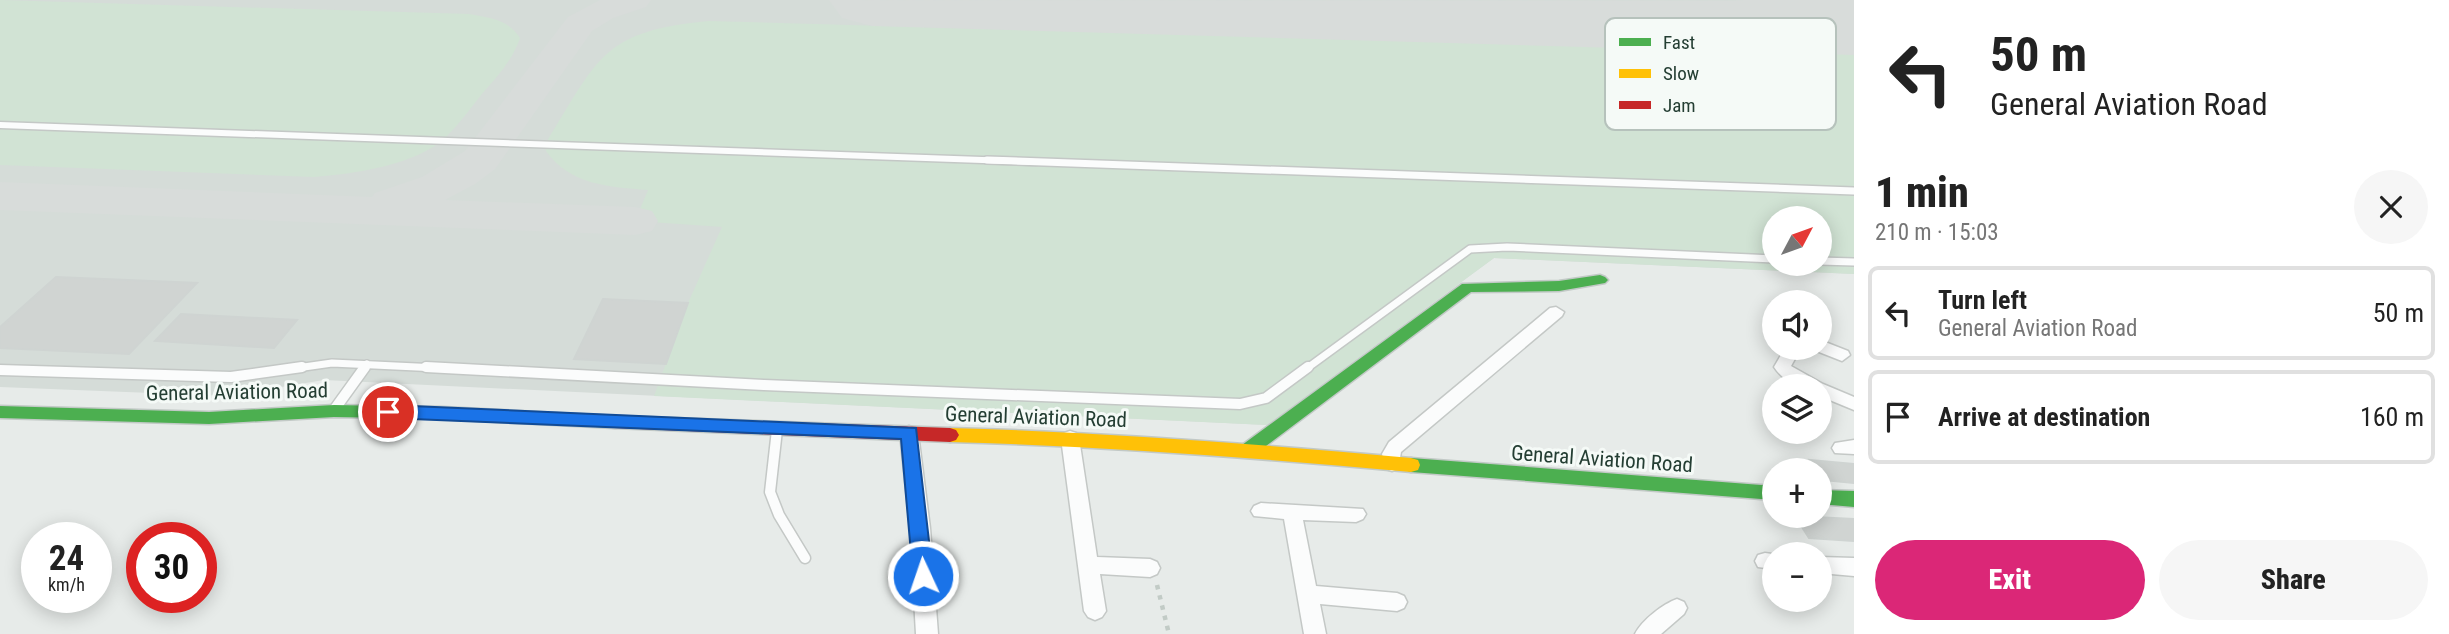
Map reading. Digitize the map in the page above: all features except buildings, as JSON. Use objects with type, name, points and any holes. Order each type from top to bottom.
[{"type":"main road","points":[[1248,450],[1467,286],[1559,286],[1600,280]]},
{"type":"main road","name":"General Aviation Road","points":[[0,412],[209,418],[334,411],[442,412],[777,429],[1070,438],[1762,492]]},
{"type":"main road","points":[[1832,498],[1854,499]]},
{"type":"street","points":[[1392,464],[1391,454],[1395,447],[1556,312]]},
{"type":"street","points":[[1832,351],[1842,355]]},
{"type":"street","points":[[1786,360],[1782,367],[1789,374]]},
{"type":"street","points":[[1832,394],[1854,404]]},
{"type":"street","points":[[909,433],[920,528],[927,634]]},
{"type":"street","points":[[1070,438],[1095,611]]},
{"type":"street","points":[[1261,511],[1356,514]]},
{"type":"street","points":[[1292,512],[1315,634]]},
{"type":"street","points":[[1087,565],[1150,568]]},
{"type":"street","points":[[1832,566],[1854,567]]},
{"type":"street","points":[[1307,594],[1397,601]]},
{"type":"street","points":[[1646,634],[1676,608]]},
{"type":"lane","points":[[0,125],[1854,191]]},
{"type":"lane","points":[[0,370],[244,377],[332,363],[777,386],[1240,404],[1266,398],[1470,249],[1497,247],[1762,258]]},
{"type":"lane","points":[[1832,261],[1854,262]]},
{"type":"lane","points":[[334,411],[368,364]]},
{"type":"lane","points":[[777,429],[770,492],[779,515],[806,558]]},
{"type":"path","points":[[1150,568],[1154,572],[1169,634]]},
{"type":"shaded area","points":[[0,0],[1854,0],[1854,274],[1832,273],[1832,206],[1762,206],[1762,270],[1494,258],[1267,425],[324,380],[227,396],[0,387]]},
{"type":"green space","points":[[0,0],[469,14],[504,23],[520,38],[504,68],[446,137],[419,155],[384,166],[314,177],[0,165]]},
{"type":"green space","points":[[709,21],[1605,46],[1605,130],[1836,130],[1836,52],[1854,53],[1854,274],[1832,273],[1832,206],[1762,206],[1762,270],[1494,258],[1267,425],[654,396],[688,303],[722,227],[635,221],[648,190],[591,182],[567,171],[546,151],[547,141],[579,88],[608,53],[625,41],[646,32]]},
{"type":"taxiway","points":[[391,203],[438,186],[460,175],[480,160],[580,24],[601,11],[634,0]]},
{"type":"taxiway","points":[[1626,18],[1854,3]]},
{"type":"taxiway","points":[[1596,20],[1605,19]]},
{"type":"taxiway","points":[[0,196],[635,221]]},
{"type":"runway","points":[[872,0],[1605,21]]},
{"type":"runway","points":[[1836,27],[1854,28]]},
{"type":"traffic: fast","points":[[1248,450],[1467,287],[1559,286],[1600,280]]},
{"type":"traffic: fast","points":[[0,412],[209,418],[334,411],[442,413],[615,422]]},
{"type":"traffic: fast","points":[[1411,465],[1762,492]]},
{"type":"traffic: fast","points":[[1832,498],[1854,499]]},
{"type":"traffic: slow","points":[[950,435],[1070,438],[1411,465]]},
{"type":"traffic: jam","points":[[615,422],[950,435]]},
{"type":"route","points":[[388,412],[442,412],[909,433],[923,576]]}]
